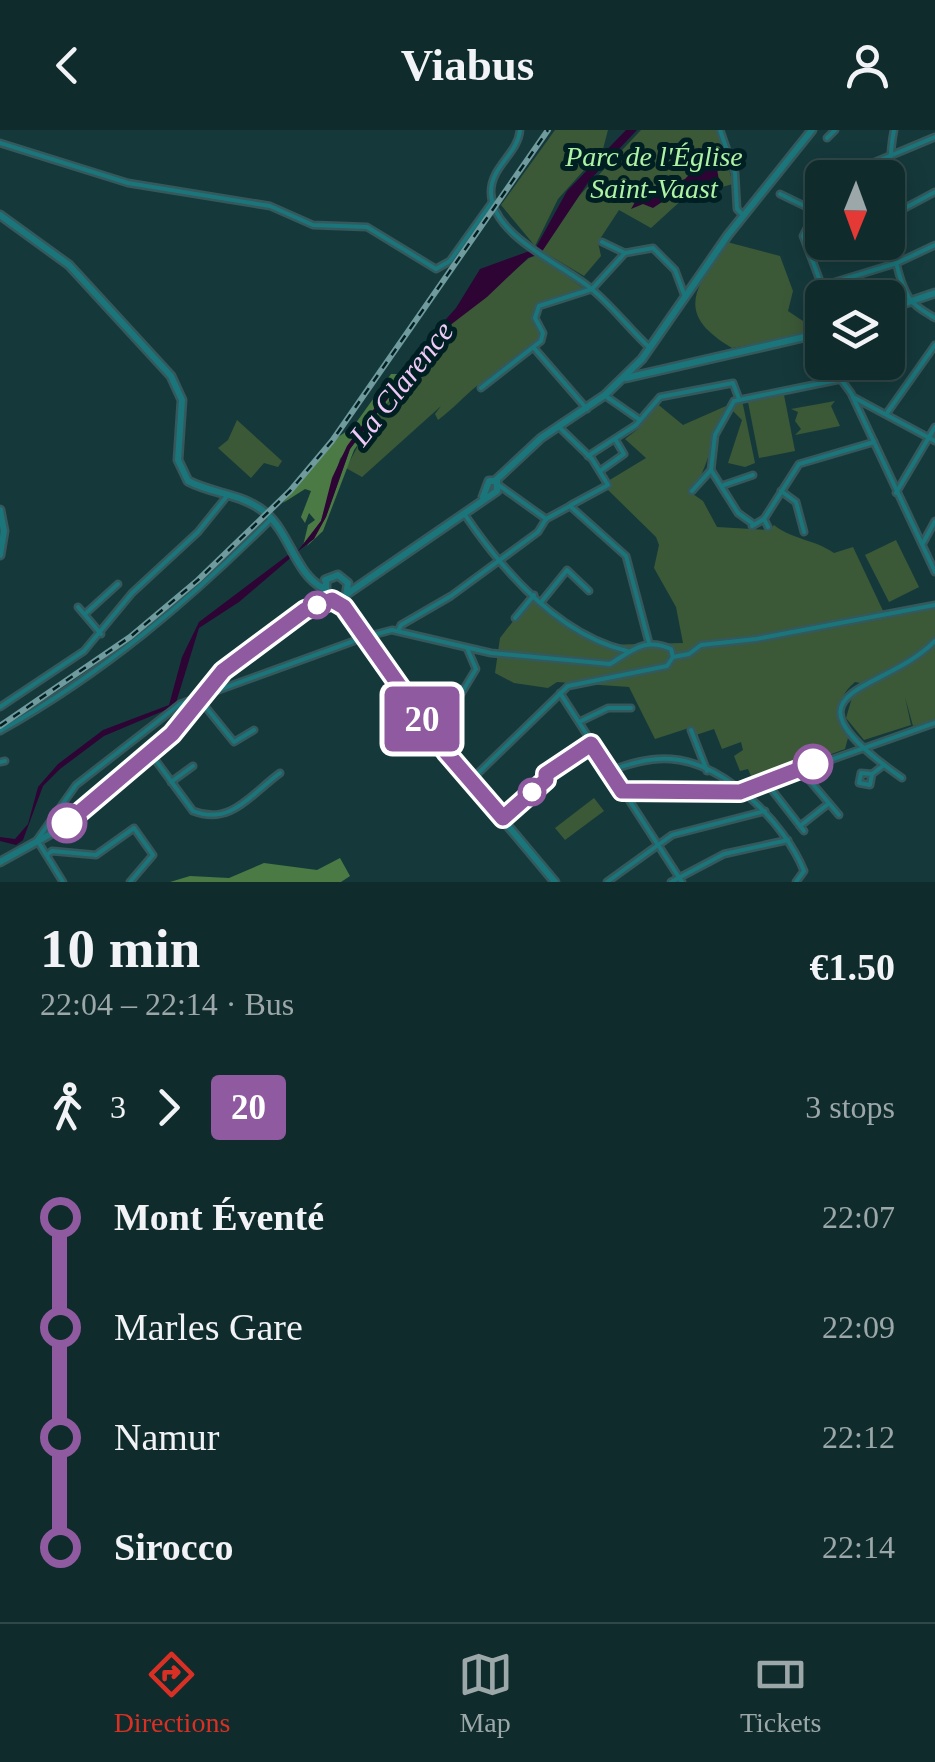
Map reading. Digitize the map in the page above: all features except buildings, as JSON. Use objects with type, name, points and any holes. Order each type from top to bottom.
[{"type":"main road","points":[[2,858],[41,840],[152,754],[223,671],[320,603],[346,595],[465,514],[558,426],[587,409],[621,381],[640,362],[684,294],[812,130]]},
{"type":"main road","points":[[0,216],[61,257],[171,376],[182,400],[180,469],[195,485],[230,492],[271,519],[333,600],[344,607],[435,737],[555,882]]},
{"type":"main road","points":[[905,303],[935,292]]},
{"type":"main road","points":[[621,381],[658,368],[805,339]]},
{"type":"main road","points":[[640,362],[658,368]]},
{"type":"main road","points":[[640,362],[645,372]]},
{"type":"main road","points":[[0,510],[4,531],[0,555]]},
{"type":"main road","points":[[320,603],[322,586],[338,575],[348,583],[363,584]]},
{"type":"main road","points":[[344,607],[348,583]]},
{"type":"street","points":[[0,144],[128,182],[256,202],[312,225],[343,223],[371,230],[439,269],[450,261],[493,201],[496,171],[516,147],[520,130]]},
{"type":"street","points":[[720,130],[736,174],[737,199],[743,215]]},
{"type":"street","points":[[828,138],[835,130]]},
{"type":"street","points":[[890,160],[894,130]]},
{"type":"street","points":[[877,160],[935,137]]},
{"type":"street","points":[[905,207],[935,192]]},
{"type":"street","points":[[780,194],[805,206]]},
{"type":"street","points":[[737,199],[749,208]]},
{"type":"street","points":[[493,201],[509,228],[530,247],[592,288],[650,348]]},
{"type":"street","points":[[602,242],[625,253],[653,248],[675,270],[684,294]]},
{"type":"street","points":[[842,280],[897,263],[935,244]]},
{"type":"street","points":[[481,388],[534,348],[543,336],[535,318],[538,306],[592,288],[625,253]]},
{"type":"street","points":[[897,260],[910,301],[935,318]]},
{"type":"street","points":[[887,413],[935,345]]},
{"type":"street","points":[[534,348],[587,409]]},
{"type":"street","points":[[837,380],[739,398],[724,412],[710,452],[711,470],[724,485],[738,514],[752,524],[764,519],[803,462],[874,442]]},
{"type":"street","points":[[843,380],[935,572]]},
{"type":"street","points":[[588,456],[640,420],[660,396],[734,382],[739,398]]},
{"type":"street","points":[[605,395],[640,420]]},
{"type":"street","points":[[853,397],[935,441]]},
{"type":"street","points":[[53,828],[76,784],[180,704],[400,628],[451,596],[545,522],[607,487],[588,456],[558,426]]},
{"type":"street","points":[[896,493],[935,427]]},
{"type":"street","points":[[600,471],[624,454],[615,439]]},
{"type":"street","points":[[692,491],[711,470]]},
{"type":"street","points":[[724,485],[753,476]]},
{"type":"street","points":[[497,486],[545,522]]},
{"type":"street","points":[[781,491],[796,502],[804,532]]},
{"type":"street","points":[[0,708],[66,665],[101,634],[132,593],[198,532],[230,492]]},
{"type":"street","points":[[570,506],[626,556],[649,643]]},
{"type":"street","points":[[465,514],[497,560],[534,595],[592,642],[627,651]]},
{"type":"street","points":[[0,732],[128,649],[226,566],[271,519]]},
{"type":"street","points":[[764,519],[768,527]]},
{"type":"street","points":[[922,546],[935,521]]},
{"type":"street","points":[[542,600],[567,570],[589,591]]},
{"type":"street","points":[[85,614],[118,584]]},
{"type":"street","points":[[515,618],[534,595]]},
{"type":"street","points":[[470,781],[576,683],[668,666],[674,657],[705,644],[756,639],[935,605]]},
{"type":"street","points":[[78,607],[101,634]]},
{"type":"street","points":[[400,628],[468,648],[602,664],[615,662],[627,651],[649,643],[671,649],[674,657]]},
{"type":"street","points":[[848,750],[850,735],[842,712],[849,693],[935,641]]},
{"type":"street","points":[[435,737],[476,669],[468,648]]},
{"type":"street","points":[[560,694],[680,879]]},
{"type":"street","points":[[202,698],[234,742],[254,730]]},
{"type":"street","points":[[578,722],[608,708],[631,708]]},
{"type":"street","points":[[622,791],[740,792],[848,750],[935,723]]},
{"type":"street","points":[[691,730],[707,771]]},
{"type":"street","points":[[850,735],[902,778]]},
{"type":"street","points":[[503,818],[546,780],[546,774],[552,774],[591,744]]},
{"type":"street","points":[[152,754],[193,811],[222,817],[280,773]]},
{"type":"street","points":[[609,770],[667,758],[707,771],[765,811],[803,867],[802,878],[796,882]]},
{"type":"street","points":[[872,774],[884,765]]},
{"type":"street","points":[[171,782],[193,766]]},
{"type":"street","points":[[800,768],[838,815]]},
{"type":"street","points":[[764,781],[802,829],[828,803]]},
{"type":"street","points":[[608,882],[657,844],[678,833],[765,811]]},
{"type":"street","points":[[50,853],[96,854],[124,832],[137,830],[153,855],[130,882]]},
{"type":"street","points":[[41,840],[63,882]]},
{"type":"street","points":[[672,882],[724,854],[788,840]]},
{"type":"green space","points":[[555,130],[608,130],[603,149],[558,199],[535,246],[501,205]]},
{"type":"green space","name":"Parc de l'Église Saint-Vaast","points":[[641,130],[718,130],[733,184],[685,197],[651,228],[619,210],[598,242],[601,256],[584,276],[542,251],[579,196]]},
{"type":"green space","points":[[727,242],[780,256],[793,291],[788,311],[805,322],[804,335],[732,348],[703,325],[697,313],[695,301],[705,275]]},
{"type":"green space","points":[[538,255],[587,291],[543,304],[535,313],[541,341],[481,388],[478,385],[438,420],[435,414],[441,406],[362,477],[346,468],[434,338],[529,258]]},
{"type":"green space","points":[[434,338],[354,450],[323,531],[307,546],[326,517],[350,449]]},
{"type":"green space","points":[[391,374],[401,374],[340,459],[321,521],[303,546],[308,525],[315,520],[309,513],[305,523],[301,517],[311,491],[305,489],[283,503],[338,437],[353,427]]},
{"type":"green space","points":[[784,395],[795,451],[759,458],[748,402]]},
{"type":"green space","points":[[742,400],[755,463],[745,467],[728,463],[742,420],[730,408]]},
{"type":"green space","points":[[835,401],[831,406],[840,426],[795,435],[801,429],[795,421],[798,412],[791,409]]},
{"type":"green space","points":[[655,402],[683,425],[726,406],[702,472],[690,492],[703,501],[717,527],[769,530],[774,525],[834,553],[853,547],[885,615],[935,606],[935,720],[913,726],[905,697],[911,725],[864,740],[846,718],[853,694],[866,684],[855,682],[839,708],[848,738],[845,749],[812,761],[811,755],[803,764],[754,783],[748,769],[740,771],[734,756],[743,750],[741,742],[722,749],[714,729],[696,735],[692,727],[655,739],[629,687],[557,682],[548,688],[514,683],[495,673],[500,638],[534,594],[602,645],[683,643],[676,607],[654,568],[659,545],[656,537],[608,490],[608,481],[646,458],[625,439],[638,429]]},
{"type":"green space","points":[[237,420],[282,461],[278,467],[264,463],[251,478],[218,448],[228,440]]},
{"type":"green space","points":[[896,540],[919,587],[889,602],[865,555]]},
{"type":"green space","points":[[594,798],[604,811],[565,840],[555,828]]},
{"type":"green space","points":[[340,858],[350,876],[341,882],[170,882],[190,876],[229,878],[264,863],[317,870]]},
{"type":"shaded area","points":[[626,130],[637,130],[589,181],[541,253],[528,258],[487,297],[432,339],[350,449],[326,517],[314,539],[297,552],[321,521],[332,478],[347,446],[411,358],[456,308],[480,269],[535,249],[567,191]]},
{"type":"shaded area","points":[[714,149],[719,181],[683,188],[653,208],[643,204],[631,209],[639,195],[685,179]]},
{"type":"shaded area","points":[[292,552],[294,555],[239,602],[199,628],[175,706],[104,736],[60,769],[43,786],[23,840],[16,845],[0,841],[0,837],[15,839],[28,824],[38,787],[58,764],[103,730],[169,705],[182,657],[199,622]]},
{"type":"railway","points":[[0,726],[130,637],[198,580],[290,491],[332,441],[548,130]]},
{"type":"bus line","name":"20","points":[[67,823],[152,754],[223,671],[305,610],[332,600],[344,607],[446,752],[503,818],[546,780],[546,774],[552,774],[591,744],[622,791],[740,792],[813,764]]},
{"type":"water label","name":"La Clarence","points":[[401,383]]}]
